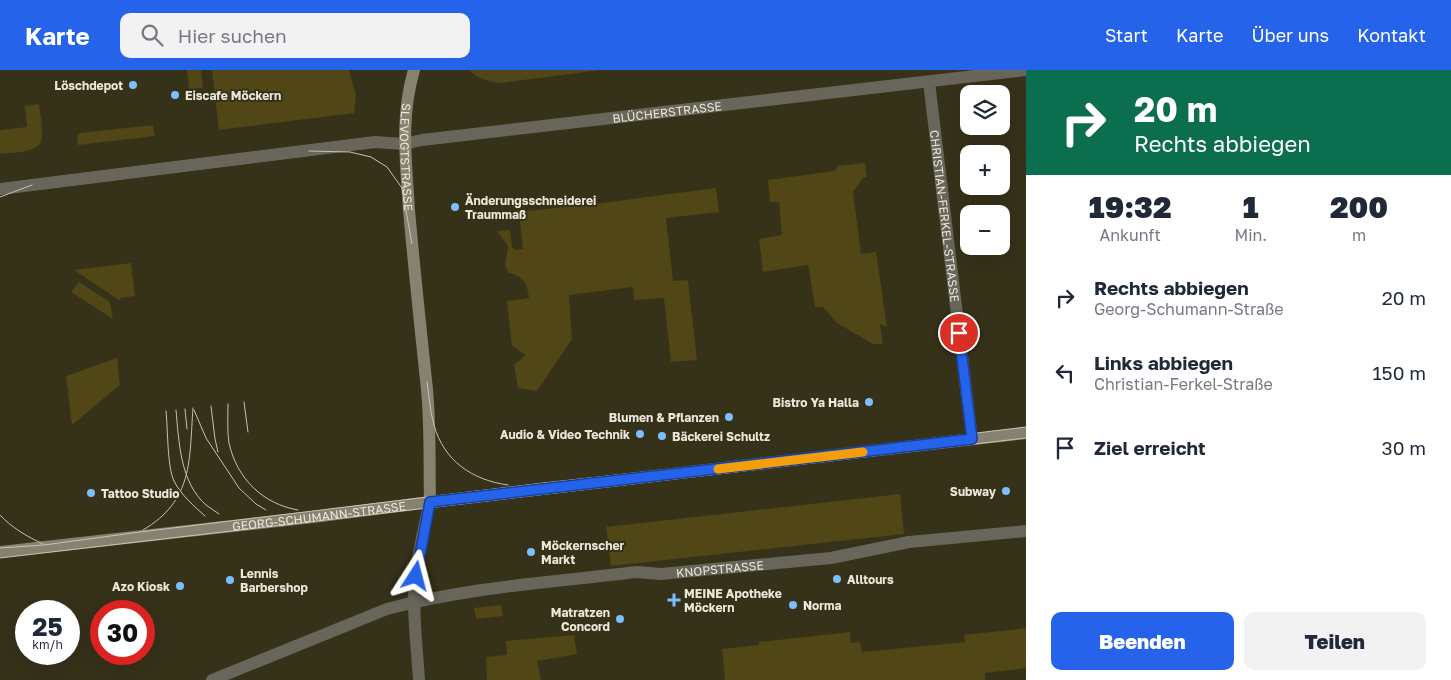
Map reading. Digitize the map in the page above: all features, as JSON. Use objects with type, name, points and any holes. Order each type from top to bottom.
[{"type":"main road","name":"SLEVOGTSTRASSE","points":[[414,70],[409,85],[405,114],[404,144],[412,244],[427,382],[430,434],[430,502]]},
{"type":"main road","name":"GEORG-SCHUMANN-STRASSE","points":[[0,552],[1026,433]]},
{"type":"street","name":"BLÜCHERSTRASSE","points":[[0,189],[375,142],[404,144],[422,140],[929,82],[944,75],[1026,70]]},
{"type":"street","name":"CHRISTIAN-FERKEL-STRASSE","points":[[929,82],[972,439]]},
{"type":"street","points":[[419,680],[414,602],[418,559],[430,502]]},
{"type":"street","name":"KNOPSTRASSE","points":[[212,680],[381,611],[463,592],[637,572],[661,574],[832,558],[909,542],[1026,531]]},
{"type":"shaded area","points":[[187,70],[201,70],[203,88],[189,89]]},
{"type":"shaded area","points":[[212,70],[349,70],[356,95],[354,113],[219,130]]},
{"type":"shaded area","points":[[469,70],[601,70],[501,83],[484,80]]},
{"type":"shaded area","points":[[39,104],[42,133],[41,141],[38,145],[29,150],[0,154],[0,130],[27,127],[25,106]]},
{"type":"shaded area","points":[[153,125],[155,136],[78,145],[77,136],[80,133]]},
{"type":"shaded area","points":[[865,163],[867,177],[863,178],[853,192],[861,254],[876,252],[887,327],[880,324],[883,344],[873,344],[837,323],[823,307],[815,307],[808,265],[763,272],[759,239],[782,235],[779,202],[770,202],[768,180],[835,171],[838,166]]},
{"type":"shaded area","points":[[716,188],[719,212],[666,218],[673,281],[688,280],[697,360],[671,362],[664,298],[634,300],[633,287],[569,295],[572,339],[537,391],[518,388],[514,365],[526,355],[512,346],[507,301],[529,298],[524,281],[508,272],[505,265],[508,246],[497,231],[510,230],[512,247],[516,250],[523,249],[519,213]]},
{"type":"shaded area","points":[[131,263],[135,296],[119,300],[74,270]]},
{"type":"shaded area","points":[[79,282],[110,302],[113,319],[71,292]]},
{"type":"shaded area","points":[[117,358],[120,385],[72,425],[66,376]]},
{"type":"shaded area","points":[[900,494],[904,534],[611,566],[606,527]]},
{"type":"shaded area","points":[[501,605],[503,616],[476,619],[474,608]]},
{"type":"shaded area","points":[[1026,628],[1026,668],[985,673],[985,680],[725,680],[722,649],[759,645],[759,642],[850,632],[851,643],[860,642],[862,652],[965,642],[964,635]]},
{"type":"shaded area","points":[[574,635],[577,654],[537,661],[541,680],[487,680],[486,657],[507,655],[506,641]]},
{"type":"tram line","points":[[309,151],[350,152],[371,157],[387,167],[402,188],[412,244]]},
{"type":"tram line","points":[[0,197],[32,185]]},
{"type":"tram line","points":[[427,382],[434,425],[439,438],[452,458],[461,467],[483,479],[508,485]]},
{"type":"tram line","points":[[244,402],[248,432]]},
{"type":"tram line","points":[[228,404],[229,443],[238,468],[253,488],[263,496],[285,507],[298,510]]},
{"type":"tram line","points":[[211,406],[218,452]]},
{"type":"tram line","points":[[143,530],[160,518],[172,506],[180,492],[189,462],[193,408]]},
{"type":"tram line","points":[[185,409],[187,429]]},
{"type":"tram line","points":[[176,410],[182,461],[186,473],[197,496],[219,514]]},
{"type":"tram line","points":[[194,410],[206,438],[239,488],[256,504],[266,510]]},
{"type":"tram line","points":[[166,411],[169,457],[174,481],[184,496],[205,516]]},
{"type":"tram line","points":[[0,548],[44,545],[543,483],[755,460],[1026,427]]},
{"type":"tram line","points":[[0,558],[1026,438]]},
{"type":"tram line","points":[[0,515],[20,532],[43,544]]},
{"type":"slow traffic","points":[[718,469],[863,452]]},
{"type":"place","name":"Löschdepot","points":[[133,85]]},
{"type":"place","name":"Eiscafe Möckern","points":[[175,95]]},
{"type":"place","name":"Änderungsschneiderei Traummaß","points":[[455,207]]},
{"type":"place","name":"Bistro Ya Halla","points":[[869,402]]},
{"type":"place","name":"Blumen & Pflanzen","points":[[729,417]]},
{"type":"place","name":"Audio & Video Technik","points":[[640,434]]},
{"type":"place","name":"Bäckerei Schultz","points":[[662,436]]},
{"type":"place","name":"Subway","points":[[1006,491]]},
{"type":"place","name":"Tattoo Studio","points":[[91,493]]},
{"type":"place","name":"Möckernscher Markt","points":[[531,552]]},
{"type":"place","name":"Alltours","points":[[837,579]]},
{"type":"place","name":"Lennis Barbershop","points":[[230,580]]},
{"type":"place","name":"Azo Kiosk","points":[[180,586]]},
{"type":"place","name":"MEINE Apotheke Möckern","points":[[674,600]]},
{"type":"place","name":"Norma","points":[[793,605]]},
{"type":"place","name":"Matratzen Concord","points":[[620,619]]},
{"type":"route","points":[[416,576],[430,502],[972,439],[959,333]]}]
